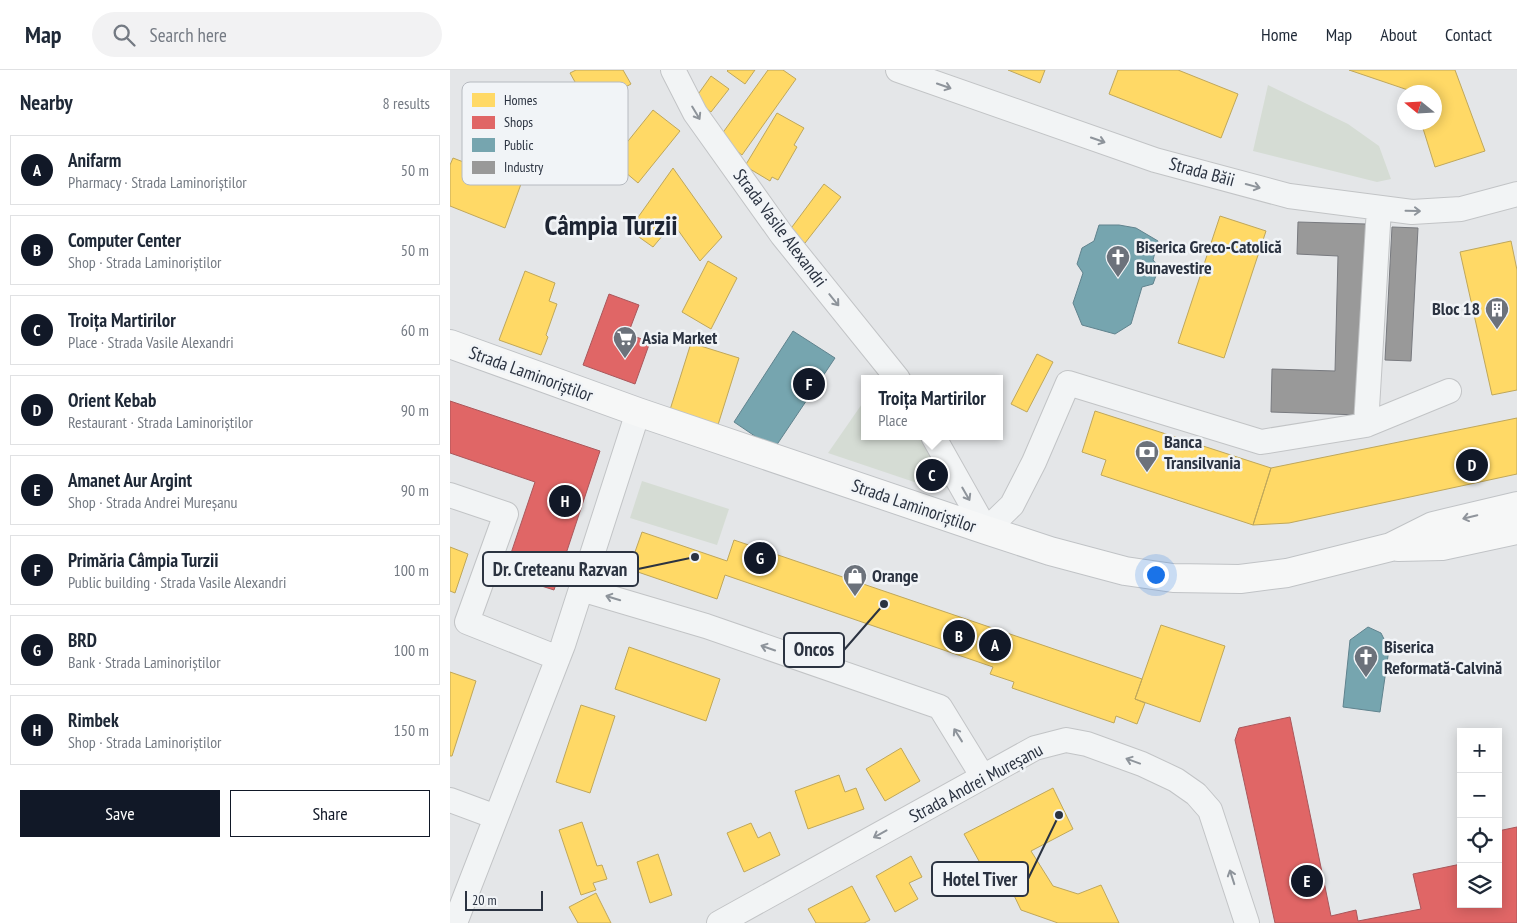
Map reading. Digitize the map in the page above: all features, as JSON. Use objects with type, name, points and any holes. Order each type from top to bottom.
[{"type":"main road","name":"Strada Laminoriștilor","points":[[450,344],[638,412],[986,530],[1050,551],[1125,571],[1173,578],[1240,579],[1288,573],[1391,547],[1433,526],[1517,506]]},
{"type":"main road","name":"Strada Laminoriștilor","points":[[1391,547],[1442,546],[1517,530]]},
{"type":"street","name":"Strada Vasile Alexandri","points":[[673,70],[695,113],[782,235],[895,375]]},
{"type":"street","name":"Strada Băii","points":[[898,70],[1155,160],[1289,196],[1412,212],[1461,209],[1517,194]]},
{"type":"street","points":[[1366,425],[1379,208]]},
{"type":"street","points":[[935,440],[986,530],[1012,505],[1034,462],[1068,383],[1261,442],[1366,425],[1449,391]]},
{"type":"street","points":[[455,923],[558,658],[638,412]]},
{"type":"street","points":[[450,495],[506,514],[458,620],[558,658]]},
{"type":"street","points":[[581,588],[706,626],[940,707],[983,776]]},
{"type":"street","name":"Strada Andrei Mureșanu","points":[[719,923],[1035,748],[1066,740],[1087,744],[1142,764],[1176,780],[1196,794],[1210,810],[1247,923]]},
{"type":"street","points":[[450,800],[496,817]]},
{"type":"shaded area","points":[[1268,85],[1348,124],[1379,146],[1391,179],[1377,182],[1253,151]]},
{"type":"shaded area","points":[[861,405],[861,440],[925,440],[950,486],[932,488],[828,453]]},
{"type":"shaded area","points":[[642,481],[729,509],[717,545],[630,518]]},
{"type":"building: Homes","points":[[576,70],[623,70],[631,84],[628,86],[628,82],[575,82],[570,73]]},
{"type":"building: Homes","points":[[728,70],[755,70],[745,84]]},
{"type":"building: Homes","points":[[768,70],[783,70],[796,79],[742,155],[719,138]]},
{"type":"building: Homes","points":[[1008,70],[1045,70],[1040,83]]},
{"type":"building: Homes","points":[[1118,70],[1178,70],[1238,94],[1221,138],[1109,94]]},
{"type":"building: Homes","points":[[1349,70],[1455,70],[1485,151],[1435,167],[1423,130],[1442,130],[1442,85],[1397,86]]},
{"type":"building: Homes","points":[[711,76],[729,89],[711,112],[694,100]]},
{"type":"building: Homes","points":[[653,110],[680,131],[638,183],[628,175],[628,141]]},
{"type":"building: Homes","points":[[777,113],[804,128],[794,145],[797,147],[778,180],[772,177],[770,181],[745,166]]},
{"type":"building: Homes","points":[[453,158],[462,161],[462,185],[521,185],[505,228],[450,206],[450,165]]},
{"type":"building: Homes","points":[[673,168],[722,237],[700,261],[673,223],[653,247],[629,230]]},
{"type":"building: Homes","points":[[824,184],[841,197],[805,243],[789,231]]},
{"type":"building: Homes","points":[[1220,216],[1266,231],[1224,358],[1178,343]]},
{"type":"building: Homes","name":"Bloc 18","points":[[1511,241],[1517,270],[1517,390],[1492,395],[1460,252]]},
{"type":"building: Homes","points":[[708,261],[737,278],[711,329],[682,312]]},
{"type":"building: Homes","points":[[525,271],[555,283],[549,301],[557,304],[541,355],[499,340]]},
{"type":"building: Homes","points":[[691,343],[739,358],[717,428],[669,413]]},
{"type":"building: Homes","points":[[1037,354],[1053,362],[1027,412],[1011,404]]},
{"type":"building: Homes","points":[[1095,411],[1271,468],[1253,525],[1101,475],[1106,460],[1082,452]]},
{"type":"building: Homes","points":[[1517,418],[1517,474],[1289,523],[1253,525],[1271,468]]},
{"type":"building: Homes","points":[[642,532],[727,561],[734,540],[1142,679],[1135,699],[1145,703],[1137,724],[1116,716],[1114,723],[1012,688],[1014,682],[990,674],[993,667],[725,575],[717,599],[629,569]]},
{"type":"building: Homes","points":[[450,547],[468,554],[455,593],[450,591]]},
{"type":"building: Homes","points":[[1161,625],[1225,646],[1200,722],[1135,699]]},
{"type":"building: Homes","points":[[629,647],[720,679],[706,721],[615,689]]},
{"type":"building: Homes","points":[[450,672],[476,681],[452,756],[450,756]]},
{"type":"building: Homes","points":[[581,705],[615,716],[590,793],[556,782]]},
{"type":"building: Homes","points":[[901,748],[920,781],[885,801],[866,769]]},
{"type":"building: Homes","points":[[839,775],[845,792],[856,788],[864,809],[808,829],[795,791]]},
{"type":"building: Homes","points":[[1053,788],[1073,829],[1031,851],[1053,886],[1078,894],[1101,885],[1119,923],[1058,923],[1021,910],[998,862],[984,870],[964,834]]},
{"type":"building: Homes","points":[[582,822],[597,866],[602,865],[607,879],[593,883],[596,890],[581,895],[559,830]]},
{"type":"building: Homes","points":[[751,823],[758,838],[770,832],[780,855],[744,872],[727,833]]},
{"type":"building: Homes","points":[[658,854],[672,895],[650,903],[637,862]]},
{"type":"building: Homes","points":[[911,856],[922,877],[909,883],[918,899],[895,912],[876,876]]},
{"type":"building: Homes","points":[[852,886],[870,920],[864,923],[816,923],[808,909]]},
{"type":"building: Homes","points":[[596,893],[611,923],[578,923],[569,907]]},
{"type":"building: Shops","points":[[609,294],[639,305],[628,334],[650,342],[635,384],[583,365]]},
{"type":"building: Shops","points":[[450,401],[600,451],[554,590],[504,574],[535,482],[450,453]]},
{"type":"building: Shops","points":[[1290,717],[1331,916],[1356,910],[1358,921],[1421,909],[1413,874],[1457,865],[1457,908],[1502,908],[1502,830],[1517,827],[1517,923],[1275,923],[1235,740],[1239,728]]},
{"type":"building: Public","name":"Biserica Greco-Catolică Bunavestire","points":[[1099,225],[1119,225],[1136,228],[1158,241],[1153,260],[1159,267],[1153,284],[1142,287],[1131,324],[1115,334],[1082,325],[1073,303],[1083,273],[1077,264],[1082,248],[1094,241]]},
{"type":"building: Public","points":[[793,331],[835,358],[774,449],[734,422]]},
{"type":"building: Public","name":"Biserica Reformată-Calvină","points":[[1368,627],[1381,633],[1389,649],[1380,712],[1343,707],[1350,640]]},
{"type":"building: Industry","points":[[1298,222],[1366,224],[1360,415],[1271,412],[1272,369],[1335,371],[1338,256],[1297,254]]},
{"type":"building: Industry","points":[[1392,227],[1418,228],[1411,361],[1385,360]]},
{"type":"place","name":"Biserica Greco-Catolică Bunavestire","points":[[1118,278]]},
{"type":"place","name":"Bloc 18","points":[[1497,330]]},
{"type":"place","name":"Asia Market","points":[[625,359]]},
{"type":"place","name":"Primăria Câmpia Turzii","points":[[809,384]]},
{"type":"place","name":"Orient Kebab","points":[[1472,465]]},
{"type":"place","name":"Banca Transilvania","points":[[1147,473]]},
{"type":"place","name":"Troița Martirilor","points":[[932,475]]},
{"type":"place","name":"Rimbek","points":[[565,501]]},
{"type":"place","name":"Dr. Creteanu Razvan","points":[[695,557]]},
{"type":"place","name":"BRD","points":[[760,558]]},
{"type":"place","name":"Orange","points":[[855,597]]},
{"type":"place","name":"Oncos","points":[[884,604]]},
{"type":"place","name":"Computer Center","points":[[959,636]]},
{"type":"place","name":"Anifarm","points":[[995,645]]},
{"type":"place","name":"Biserica Reformată-Calvină","points":[[1366,678]]},
{"type":"place","name":"Hotel Tiver","points":[[1059,815]]},
{"type":"place","name":"Amanet Aur Argint","points":[[1307,881]]},
{"type":"district","name":"Câmpia Turzii","points":[[611,225]]}]
